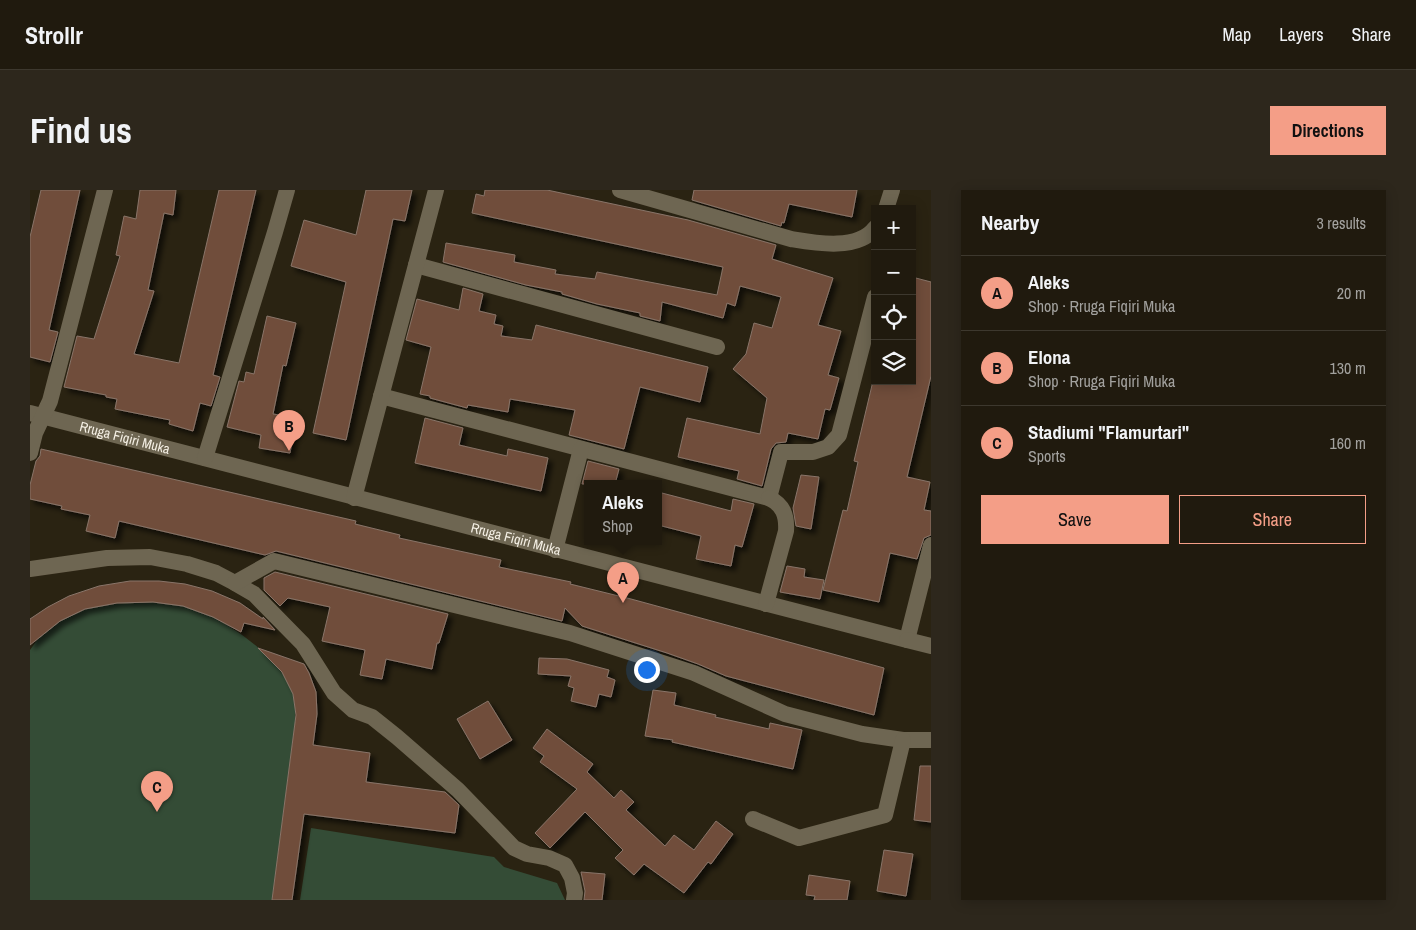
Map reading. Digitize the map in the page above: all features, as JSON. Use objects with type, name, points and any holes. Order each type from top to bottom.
[{"type":"street","points":[[30,453],[35,433],[36,415],[50,401],[105,190]]},
{"type":"street","points":[[205,458],[287,190]]},
{"type":"street","points":[[354,498],[436,190]]},
{"type":"street","points":[[620,190],[791,239],[833,244],[853,241],[871,233]]},
{"type":"street","points":[[887,205],[892,190]]},
{"type":"street","points":[[416,265],[717,347]]},
{"type":"street","points":[[769,498],[781,452],[813,452],[828,447],[839,435],[871,313]]},
{"type":"street","points":[[381,396],[769,498],[778,503],[784,511],[787,521],[766,604]]},
{"type":"street","name":"Rruga Fiqiri Muka","points":[[36,415],[931,646]]},
{"type":"street","points":[[555,550],[581,449]]},
{"type":"street","points":[[907,640],[931,545]]},
{"type":"street","points":[[30,569],[106,558],[150,557],[187,564],[216,573],[254,594],[303,644],[334,693],[353,710],[372,717],[404,743],[458,790],[514,848],[527,854],[549,858],[565,865],[572,878],[574,900]]},
{"type":"street","points":[[235,583],[274,561],[570,633],[694,673],[785,714],[862,734],[903,740],[931,740]]},
{"type":"street","points":[[753,819],[799,838],[885,815],[903,740]]},
{"type":"green space","points":[[152,602],[183,606],[198,611],[215,618],[248,639],[276,665],[293,694],[295,724],[272,900],[30,900],[30,650],[42,635],[55,624],[84,610],[117,604]]},
{"type":"green space","points":[[311,828],[494,857],[504,867],[557,883],[565,900],[300,900]]},
{"type":"building","points":[[41,190],[80,190],[49,330],[58,332],[50,362],[30,357],[30,237]]},
{"type":"building","points":[[140,190],[176,190],[173,215],[164,213],[148,290],[154,291],[134,354],[179,363],[219,190],[256,190],[213,375],[220,377],[211,406],[200,403],[193,431],[169,424],[170,420],[115,409],[117,399],[106,397],[106,395],[64,387],[77,336],[94,339],[120,256],[116,255],[124,216],[136,219]]},
{"type":"building","points":[[366,190],[412,190],[405,221],[393,219],[346,440],[313,433],[346,282],[291,266],[304,220],[356,235]]},
{"type":"building","points":[[485,190],[547,190],[688,220],[776,245],[772,259],[833,278],[818,325],[841,331],[828,375],[839,378],[830,410],[825,409],[818,439],[788,433],[786,442],[776,443],[771,449],[762,486],[737,479],[739,471],[678,457],[687,418],[760,434],[767,398],[733,369],[746,354],[754,323],[772,328],[781,297],[740,286],[735,306],[727,303],[723,318],[662,302],[660,321],[640,316],[640,313],[597,304],[562,294],[562,292],[526,285],[443,262],[446,243],[515,255],[514,262],[556,270],[555,274],[595,279],[597,272],[717,295],[723,267],[472,213],[476,194],[484,196]]},
{"type":"building","points":[[694,190],[857,190],[852,217],[789,204],[784,223],[782,222],[781,226],[692,200]]},
{"type":"building","points":[[916,278],[931,282],[931,376],[907,477],[930,482],[924,510],[931,511],[931,535],[924,538],[917,559],[890,553],[879,602],[823,590],[843,510],[847,511],[858,462],[854,461],[872,385],[916,385]]},
{"type":"building","points":[[463,288],[483,294],[479,311],[496,315],[494,324],[503,326],[501,336],[532,340],[536,325],[708,367],[700,402],[640,387],[624,449],[569,435],[575,410],[510,399],[508,412],[468,405],[467,408],[420,394],[431,347],[406,340],[417,299],[459,310]]},
{"type":"building","points":[[267,316],[296,323],[286,366],[283,365],[273,414],[296,418],[290,453],[259,448],[261,435],[227,427],[239,381],[244,382],[246,372],[254,374]]},
{"type":"building","points":[[425,418],[463,428],[459,445],[507,456],[508,449],[548,458],[541,491],[415,463]]},
{"type":"building","points":[[41,449],[356,521],[355,524],[400,535],[399,538],[501,560],[499,567],[571,582],[570,584],[884,668],[874,715],[726,676],[667,653],[582,626],[565,608],[562,621],[276,551],[265,555],[119,521],[115,538],[86,531],[90,515],[61,509],[62,506],[30,499],[30,485]]},
{"type":"building","points":[[588,461],[619,469],[616,480],[584,480],[584,484],[582,484]]},
{"type":"building","points":[[801,475],[819,477],[811,529],[796,526],[793,508]]},
{"type":"building","points":[[662,493],[731,511],[733,499],[754,504],[742,547],[735,545],[731,566],[696,559],[701,536],[662,526]]},
{"type":"building","points":[[787,566],[805,569],[804,577],[824,580],[820,599],[780,592]]},
{"type":"building","points":[[275,572],[448,614],[439,643],[437,643],[432,669],[386,659],[382,679],[360,675],[365,650],[322,641],[330,607],[288,598],[280,606],[264,590],[264,578]]},
{"type":"building","points":[[130,581],[159,581],[185,584],[212,591],[240,603],[263,619],[263,617],[275,630],[244,623],[241,632],[213,617],[183,606],[153,602],[117,603],[85,609],[60,621],[30,645],[30,619],[48,607],[69,596],[99,586]]},
{"type":"building","points":[[258,648],[304,664],[316,692],[317,714],[313,745],[370,753],[366,782],[445,792],[459,805],[455,833],[304,814],[292,900],[272,900],[296,715],[293,694],[282,672]]},
{"type":"building","points":[[539,658],[567,659],[609,670],[607,677],[615,680],[611,697],[599,694],[596,707],[571,701],[574,688],[568,686],[571,676],[538,674]]},
{"type":"building","points":[[653,690],[676,693],[674,705],[716,715],[715,717],[769,729],[770,723],[802,730],[793,769],[672,742],[673,740],[645,736]]},
{"type":"building","points":[[488,701],[512,740],[480,759],[457,719]]},
{"type":"building","points":[[547,729],[593,764],[587,772],[614,798],[621,790],[634,802],[626,810],[665,846],[674,835],[694,850],[716,821],[733,834],[711,864],[708,862],[684,893],[644,864],[634,875],[615,858],[623,850],[585,812],[550,848],[535,833],[577,789],[540,762],[544,756],[533,748]]},
{"type":"building","points":[[920,766],[931,766],[931,822],[914,820]]},
{"type":"building","points":[[884,850],[913,854],[906,896],[877,891]]},
{"type":"building","points":[[581,872],[605,874],[602,900],[584,900],[585,891]]},
{"type":"building","points":[[809,875],[850,881],[847,900],[814,900],[815,896],[806,895]]},
{"type":"place","name":"Elona","points":[[289,451]]},
{"type":"place","name":"Aleks","points":[[623,603]]},
{"type":"place","name":"Stadiumi \"Flamurtari\"","points":[[157,812]]}]
